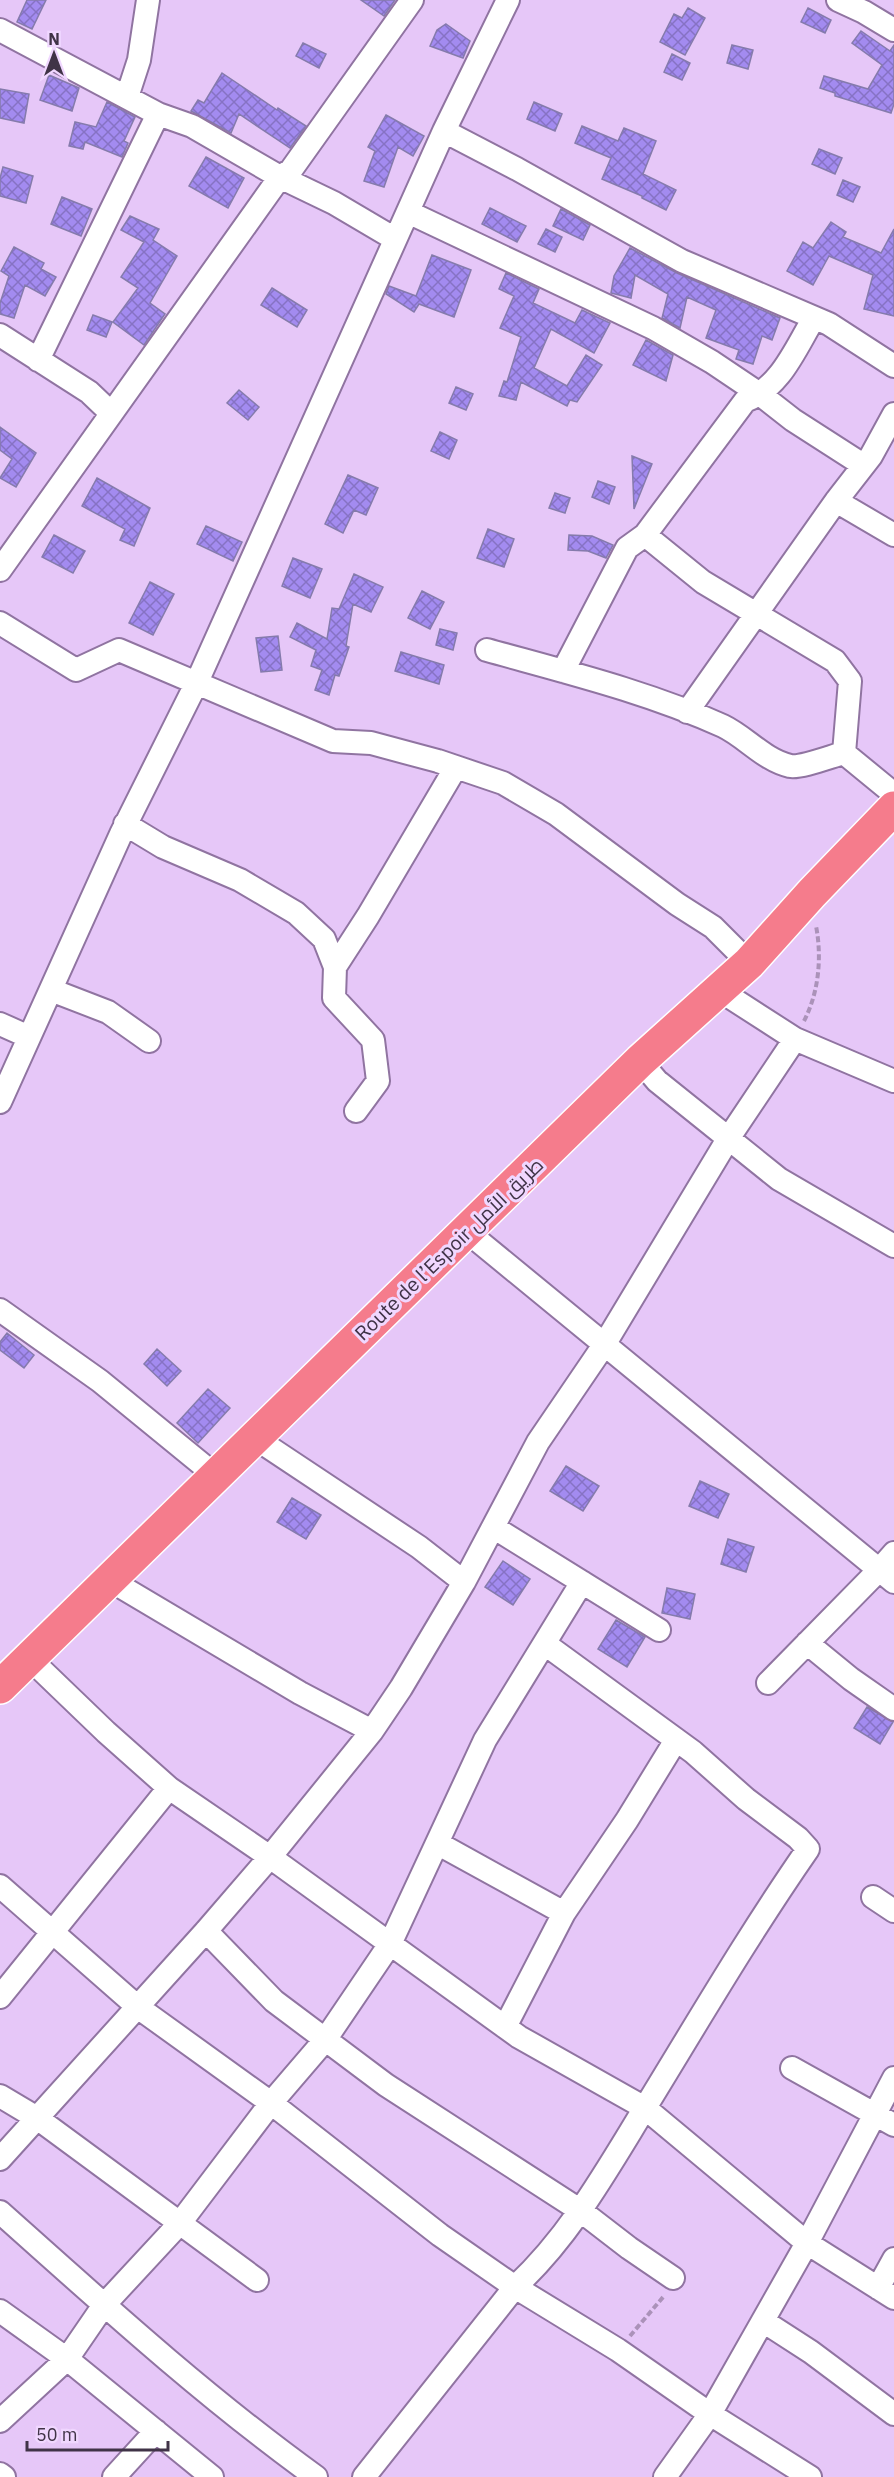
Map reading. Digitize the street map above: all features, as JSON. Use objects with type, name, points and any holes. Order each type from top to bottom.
[{"type":"highway","name":"Route de l’Espoir طريق الأمل","points":[[0,1686],[640,1061],[749,963],[812,893],[894,808]]},
{"type":"street","points":[[127,97],[139,60],[148,0]]},
{"type":"street","points":[[0,570],[280,177],[291,170],[412,0]]},
{"type":"street","points":[[0,1102],[125,824],[197,682],[444,131],[508,0]]},
{"type":"street","points":[[837,0],[864,12],[894,30]]},
{"type":"street","points":[[0,30],[158,114],[192,126],[280,177],[334,202],[395,239]]},
{"type":"street","points":[[39,360],[158,114]]},
{"type":"street","points":[[444,131],[682,261],[829,324],[894,366]]},
{"type":"street","points":[[408,212],[653,328],[712,362],[761,394],[793,420],[863,465]]},
{"type":"street","points":[[562,671],[627,548],[645,535],[745,401],[761,394],[779,376],[814,318]]},
{"type":"street","points":[[0,335],[89,392],[111,413]]},
{"type":"street","points":[[687,712],[836,501],[871,456],[894,414]]},
{"type":"street","points":[[836,501],[894,535]]},
{"type":"street","points":[[645,535],[703,582],[835,662],[850,681],[844,753]]},
{"type":"street","points":[[0,623],[76,670],[119,650],[197,682],[264,714],[333,741],[371,742],[503,783],[556,814],[677,904],[713,927],[749,963]]},
{"type":"street","points":[[487,650],[598,681],[687,712],[725,727],[766,755],[792,766],[844,753]]},
{"type":"street","points":[[844,753],[894,794]]},
{"type":"street","points":[[335,968],[456,767]]},
{"type":"street","points":[[125,824],[164,847],[240,880],[296,913],[324,939],[335,968],[334,998],[373,1040],[378,1081],[356,1111]]},
{"type":"street","points":[[51,990],[108,1012],[149,1041]]},
{"type":"street","points":[[719,990],[795,1040],[894,1081]]},
{"type":"street","points":[[0,1024],[29,1037]]},
{"type":"street","points":[[0,2159],[139,2008],[206,1931],[270,1857],[372,1731],[401,1688],[464,1582],[538,1442],[604,1345],[728,1139],[795,1040]]},
{"type":"street","points":[[640,1061],[657,1081],[779,1179],[894,1246]]},
{"type":"street","points":[[465,1230],[887,1576]]},
{"type":"street","points":[[0,1310],[100,1381],[215,1474]]},
{"type":"street","points":[[255,1438],[419,1546],[464,1582]]},
{"type":"street","points":[[493,1527],[659,1630]]},
{"type":"street","points":[[768,1683],[807,1643],[887,1576],[894,1552]]},
{"type":"street","points":[[108,1579],[300,1693],[372,1731]]},
{"type":"street","points":[[0,2421],[67,2359],[104,2305],[180,2223],[271,2103],[326,2040],[390,1944],[485,1740],[582,1582]]},
{"type":"street","points":[[807,1643],[851,1679],[894,1709]]},
{"type":"street","points":[[364,2477],[515,2287],[532,2271],[581,2211],[771,1902],[808,1850],[798,1838],[746,1799],[676,1740],[545,1644]]},
{"type":"street","points":[[28,1657],[106,1732],[169,1788],[270,1857],[505,2027],[645,2108],[807,2242],[886,2293],[894,2259]]},
{"type":"street","points":[[505,2027],[564,1913],[627,1820],[676,1740]]},
{"type":"street","points":[[0,1997],[169,1788]]},
{"type":"street","points":[[437,1843],[564,1913]]},
{"type":"street","points":[[0,1886],[139,2008],[271,2103],[440,2235],[515,2287],[618,2350],[788,2471],[810,2477]]},
{"type":"street","points":[[873,1897],[894,1911]]},
{"type":"street","points":[[206,1931],[274,2001],[386,2085],[581,2211],[673,2278]]},
{"type":"street","points":[[792,2068],[885,2119]]},
{"type":"street","points":[[665,2477],[710,2414],[807,2242],[885,2119],[894,2078]]},
{"type":"street","points":[[0,2096],[37,2118],[257,2280]]},
{"type":"street","points":[[0,2212],[104,2305],[261,2437],[316,2477]]},
{"type":"street","points":[[0,2311],[67,2359],[212,2477]]},
{"type":"street","points":[[763,2321],[811,2352],[894,2414]]},
{"type":"street","points":[[114,2477],[156,2431]]},
{"type":"street","points":[[0,2474],[4,2477]]},
{"type":"path","points":[[795,1040],[808,1013],[820,965],[812,893]]},
{"type":"path","points":[[618,2350],[675,2284],[673,2278]]},
{"type":"building","points":[[27,0],[46,0],[32,29],[17,22]]},
{"type":"building","points":[[361,0],[395,0],[384,16]]},
{"type":"building","points":[[688,8],[705,18],[685,55],[660,42],[674,14],[682,18]]},
{"type":"building","points":[[808,8],[831,20],[825,33],[801,22]]},
{"type":"building","points":[[446,24],[470,41],[463,58],[430,46],[437,30]]},
{"type":"building","points":[[861,31],[890,51],[894,45],[894,104],[891,113],[835,96],[835,93],[820,88],[824,76],[868,89],[882,65],[852,43]]},
{"type":"building","points":[[303,43],[326,54],[319,68],[296,56]]},
{"type":"building","points":[[732,45],[753,50],[748,69],[727,63]]},
{"type":"building","points":[[672,54],[690,63],[682,80],[664,72]]},
{"type":"building","points":[[222,73],[277,110],[278,108],[306,126],[290,148],[239,114],[231,133],[191,111],[198,100],[204,103]]},
{"type":"building","points":[[49,75],[79,88],[72,111],[40,100]]},
{"type":"building","points":[[0,89],[29,94],[24,123],[0,118]]},
{"type":"building","points":[[107,102],[135,117],[124,141],[128,143],[122,157],[85,142],[83,149],[69,146],[75,122],[96,127]]},
{"type":"building","points":[[534,102],[562,114],[555,131],[527,119]]},
{"type":"building","points":[[386,115],[424,136],[413,156],[398,147],[384,187],[364,181],[375,151],[368,147]]},
{"type":"building","points":[[582,126],[618,141],[624,128],[656,141],[643,174],[676,190],[666,210],[642,196],[602,179],[611,158],[575,143]]},
{"type":"building","points":[[819,149],[842,158],[835,174],[812,164]]},
{"type":"building","points":[[206,157],[244,178],[228,208],[189,186]]},
{"type":"building","points":[[3,167],[33,176],[26,203],[0,196],[0,178]]},
{"type":"building","points":[[843,180],[860,187],[853,202],[837,195]]},
{"type":"building","points":[[62,197],[92,209],[81,236],[51,224]]},
{"type":"building","points":[[490,208],[526,226],[517,242],[482,224]]},
{"type":"building","points":[[561,209],[590,225],[583,240],[553,226]]},
{"type":"building","points":[[130,216],[159,229],[153,240],[177,256],[150,303],[165,314],[144,345],[113,322],[138,288],[121,277],[144,242],[121,230]]},
{"type":"building","points":[[831,222],[846,232],[843,237],[881,253],[894,229],[894,316],[864,309],[873,275],[829,256],[813,285],[787,271],[803,242],[813,248]]},
{"type":"building","points":[[546,229],[562,237],[555,252],[538,244]]},
{"type":"building","points":[[14,247],[44,263],[41,269],[56,277],[45,296],[25,285],[14,318],[0,314],[0,303],[9,276],[1,271]]},
{"type":"building","points":[[630,248],[677,273],[780,318],[772,340],[762,336],[753,364],[736,359],[739,350],[706,338],[716,310],[687,297],[680,328],[662,318],[668,294],[635,275],[631,298],[611,293],[614,276]]},
{"type":"building","points":[[432,255],[471,270],[454,317],[419,304],[414,312],[386,294],[389,286],[416,296]]},
{"type":"building","points":[[506,273],[539,289],[533,303],[575,323],[582,310],[610,323],[594,353],[551,329],[534,368],[567,386],[586,355],[602,365],[577,402],[570,400],[567,406],[521,382],[516,400],[499,396],[504,381],[507,382],[521,337],[500,328],[514,296],[499,289]]},
{"type":"building","points":[[272,288],[307,310],[297,327],[261,305]]},
{"type":"building","points":[[93,315],[112,322],[106,337],[87,330]]},
{"type":"building","points":[[646,340],[673,355],[666,381],[633,365]]},
{"type":"building","points":[[456,387],[473,394],[466,410],[449,403]]},
{"type":"building","points":[[239,390],[259,407],[248,420],[227,403]]},
{"type":"building","points":[[0,427],[36,453],[16,487],[0,478],[12,459],[0,450]]},
{"type":"building","points":[[440,432],[457,440],[449,459],[431,451]]},
{"type":"building","points":[[632,456],[652,464],[634,509]]},
{"type":"building","points":[[348,475],[378,488],[366,515],[354,510],[343,533],[325,524]]},
{"type":"building","points":[[97,478],[150,508],[134,546],[120,540],[125,529],[82,506]]},
{"type":"building","points":[[598,481],[615,487],[609,504],[592,497]]},
{"type":"building","points":[[555,493],[570,498],[565,513],[549,508]]},
{"type":"building","points":[[206,526],[242,542],[233,561],[197,544]]},
{"type":"building","points":[[488,529],[514,539],[504,567],[477,558]]},
{"type":"building","points":[[54,535],[85,551],[73,573],[42,557]]},
{"type":"building","points":[[569,535],[592,536],[613,545],[606,558],[588,551],[568,550]]},
{"type":"building","points":[[293,558],[322,569],[310,598],[282,586]]},
{"type":"building","points":[[354,574],[383,587],[371,612],[353,604],[346,646],[349,647],[339,676],[335,675],[329,695],[315,690],[322,670],[311,666],[316,650],[290,637],[297,623],[327,639],[332,608],[339,609]]},
{"type":"building","points":[[150,582],[174,594],[153,635],[129,623]]},
{"type":"building","points":[[422,591],[444,602],[430,629],[408,618]]},
{"type":"building","points":[[440,629],[457,633],[453,650],[436,645]]},
{"type":"building","points":[[278,636],[282,670],[261,672],[256,638]]},
{"type":"building","points":[[401,652],[444,665],[439,684],[395,671]]},
{"type":"building","points":[[7,1333],[34,1355],[24,1368],[0,1350],[0,1342]]},
{"type":"building","points":[[157,1349],[181,1371],[167,1386],[144,1364]]},
{"type":"building","points":[[208,1389],[230,1408],[198,1443],[177,1423]]},
{"type":"building","points":[[566,1466],[599,1486],[583,1511],[550,1491]]},
{"type":"building","points":[[700,1481],[729,1494],[718,1518],[689,1506]]},
{"type":"building","points":[[292,1498],[321,1515],[306,1539],[277,1522]]},
{"type":"building","points":[[728,1539],[754,1547],[746,1572],[721,1564]]},
{"type":"building","points":[[503,1561],[530,1579],[513,1605],[485,1587]]},
{"type":"building","points":[[667,1588],[695,1594],[690,1619],[662,1613]]},
{"type":"building","points":[[616,1620],[645,1637],[627,1667],[598,1649]]},
{"type":"building","points":[[867,1707],[893,1722],[880,1744],[854,1728]]}]
